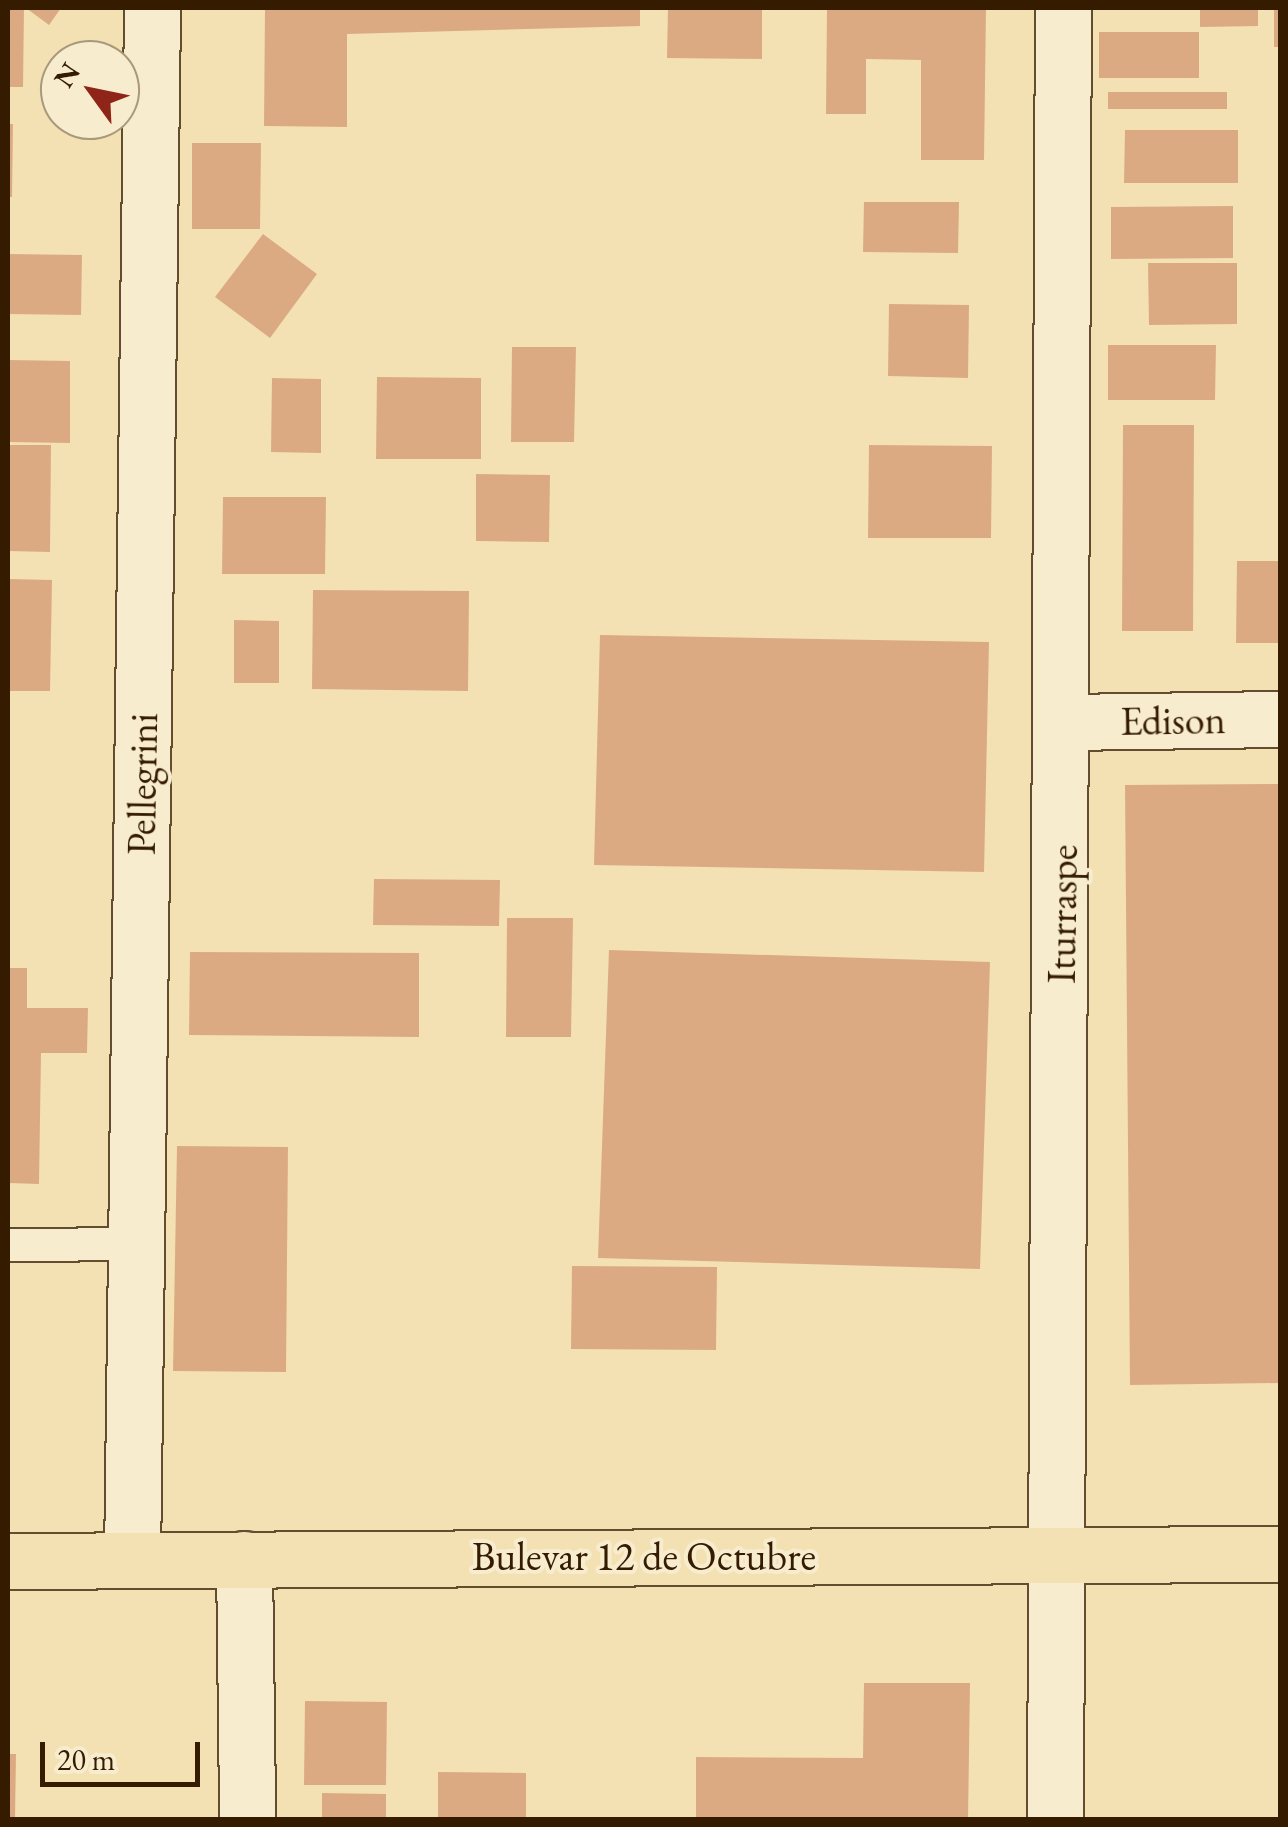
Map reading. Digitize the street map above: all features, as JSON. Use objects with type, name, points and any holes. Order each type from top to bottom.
[{"type":"highway","name":"Bulevar 12 de Octubre","points":[[8,1561],[1280,1554]]},
{"type":"street","name":"Pellegrini","points":[[132,1560],[152,8]]},
{"type":"street","name":"Iturraspe","points":[[1055,1820],[1064,722],[1063,8]]},
{"type":"street","name":"Edison","points":[[1064,722],[1280,719]]},
{"type":"street","points":[[244,1559],[247,1820]]},
{"type":"lane","points":[[8,1245],[136,1244]]},
{"type":"building","points":[[8,8],[24,8],[23,87],[8,87]]},
{"type":"building","points":[[26,8],[61,8],[49,25]]},
{"type":"building","points":[[265,8],[640,8],[640,26],[347,34],[347,127],[264,126]]},
{"type":"building","points":[[668,8],[762,8],[762,59],[667,58]]},
{"type":"building","points":[[827,8],[986,8],[984,160],[921,160],[921,60],[866,59],[866,114],[826,114]]},
{"type":"building","points":[[1200,8],[1258,8],[1258,26],[1200,27]]},
{"type":"building","points":[[1274,8],[1280,8],[1280,47],[1274,47]]},
{"type":"building","points":[[1099,32],[1199,32],[1199,78],[1099,78]]},
{"type":"building","points":[[1108,92],[1227,92],[1227,109],[1108,109]]},
{"type":"building","points":[[8,124],[13,124],[12,197],[8,197]]},
{"type":"building","points":[[1125,130],[1238,130],[1238,183],[1124,183]]},
{"type":"building","points":[[192,143],[261,143],[260,229],[192,229]]},
{"type":"building","points":[[864,202],[959,202],[958,253],[863,252]]},
{"type":"building","points":[[1233,206],[1233,258],[1111,259],[1111,207]]},
{"type":"building","points":[[263,234],[317,274],[270,338],[215,297]]},
{"type":"building","points":[[8,254],[82,255],[81,315],[8,314]]},
{"type":"building","points":[[1148,263],[1237,263],[1237,324],[1149,325]]},
{"type":"building","points":[[889,304],[969,305],[968,378],[888,376]]},
{"type":"building","points":[[1108,345],[1216,345],[1215,400],[1108,400]]},
{"type":"building","points":[[512,347],[576,347],[574,442],[511,442]]},
{"type":"building","points":[[8,360],[70,361],[70,443],[8,442]]},
{"type":"building","points":[[377,377],[481,378],[481,459],[376,459]]},
{"type":"building","points":[[272,378],[321,379],[321,453],[271,452]]},
{"type":"building","points":[[1123,425],[1194,425],[1193,631],[1122,631]]},
{"type":"building","points":[[8,445],[51,445],[50,552],[8,551]]},
{"type":"building","points":[[869,445],[992,446],[991,538],[868,538]]},
{"type":"building","points":[[476,474],[550,475],[549,542],[476,541]]},
{"type":"building","points":[[223,497],[326,497],[325,574],[222,574]]},
{"type":"building","points":[[1237,561],[1280,561],[1280,643],[1236,643]]},
{"type":"building","points":[[8,579],[52,580],[50,691],[8,691]]},
{"type":"building","points":[[313,590],[469,591],[468,691],[312,689]]},
{"type":"building","points":[[234,620],[279,621],[279,683],[234,683]]},
{"type":"building","points":[[600,635],[989,642],[984,872],[594,865]]},
{"type":"building","points":[[1280,784],[1280,1383],[1130,1385],[1125,785]]},
{"type":"building","points":[[374,879],[500,880],[499,926],[373,925]]},
{"type":"building","points":[[507,918],[573,918],[571,1037],[506,1037]]},
{"type":"building","points":[[609,950],[990,962],[980,1269],[598,1258]]},
{"type":"building","points":[[190,952],[419,953],[419,1037],[189,1035]]},
{"type":"building","points":[[8,968],[27,968],[27,1008],[88,1008],[87,1053],[41,1053],[39,1184],[8,1183]]},
{"type":"building","points":[[177,1146],[288,1147],[286,1372],[173,1371]]},
{"type":"building","points":[[572,1266],[717,1267],[716,1350],[571,1349]]},
{"type":"building","points":[[864,1683],[970,1683],[968,1820],[696,1820],[696,1757],[863,1758]]},
{"type":"building","points":[[305,1701],[387,1702],[386,1785],[304,1785]]},
{"type":"building","points":[[8,1754],[16,1754],[15,1820],[8,1820]]},
{"type":"building","points":[[438,1772],[526,1773],[526,1820],[438,1820]]},
{"type":"building","points":[[322,1793],[386,1794],[386,1820],[322,1820]]}]
